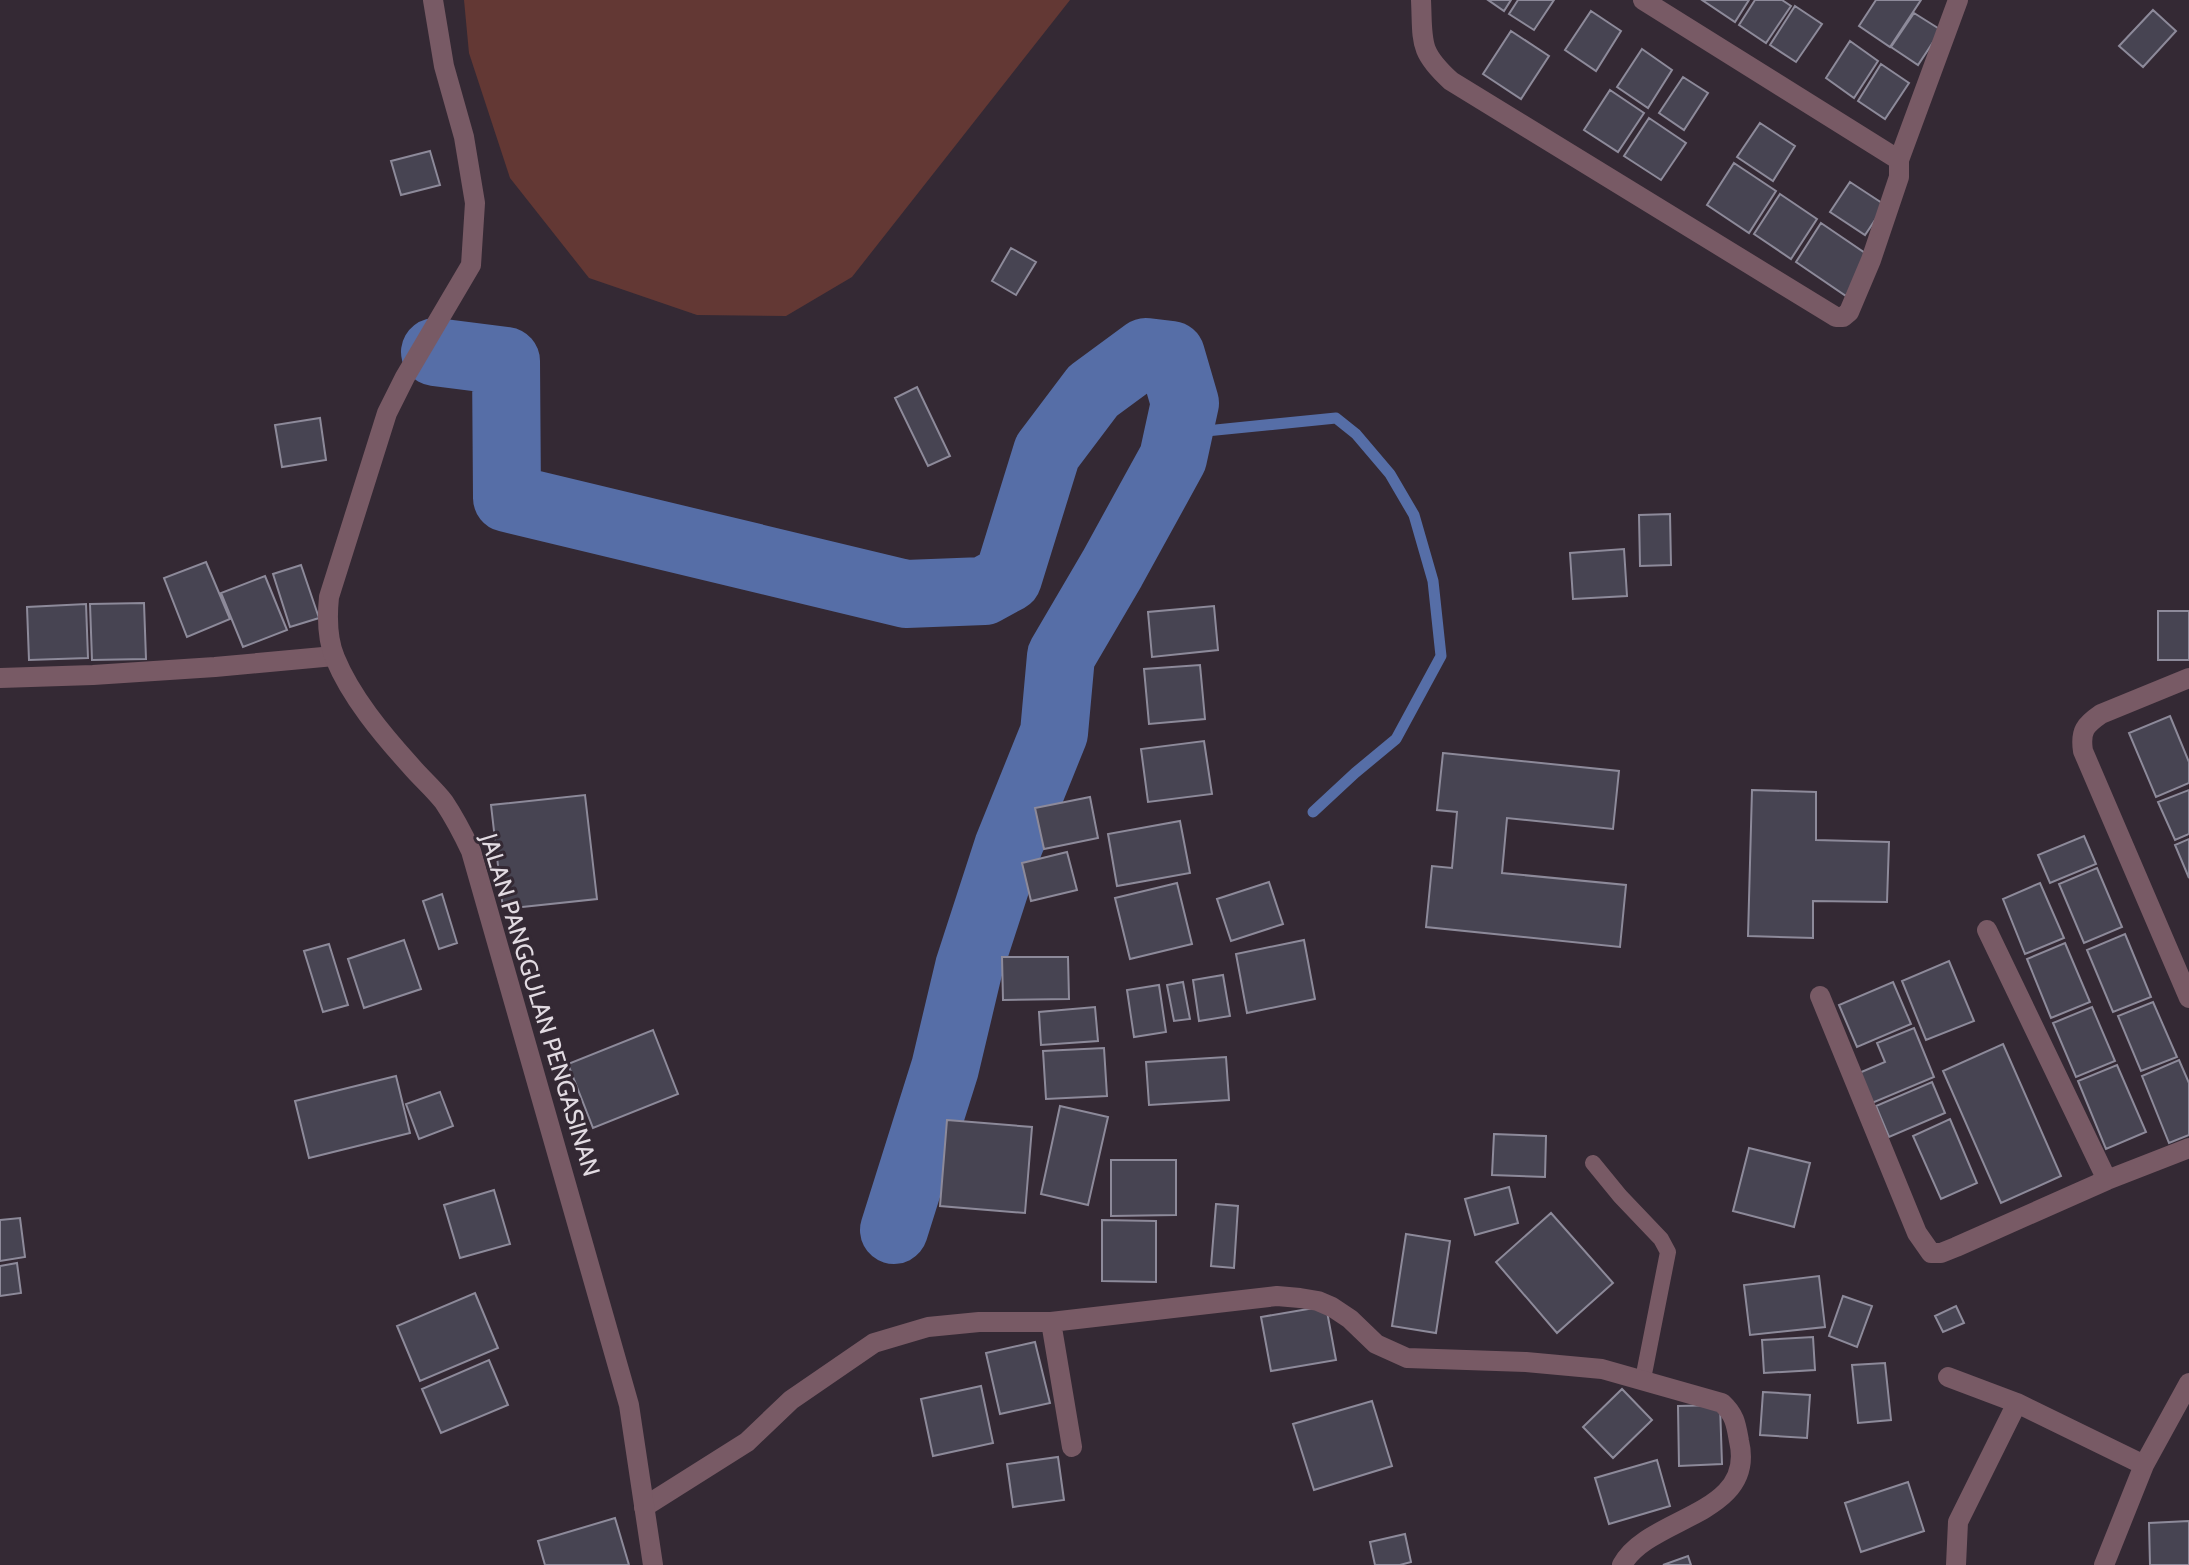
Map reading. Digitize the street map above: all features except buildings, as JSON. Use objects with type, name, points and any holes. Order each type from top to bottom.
[{"type":"street","name":"JALAN PANGGULAN PENGASINAN","points":[[433,0],[444,66],[464,137],[475,203],[471,265],[387,413],[329,597],[326,618],[334,656],[347,682],[372,719],[442,800],[463,832],[471,851],[629,1405],[653,1565]]},
{"type":"street","points":[[1421,0],[1423,47],[1434,65],[1451,81],[1836,317],[1843,317],[1849,312],[1871,260],[1899,177],[1899,160],[1958,0]]},
{"type":"street","points":[[1643,0],[1899,160]]},
{"type":"street","points":[[0,678],[200,668],[334,656]]},
{"type":"street","points":[[2189,678],[2101,714],[2091,721],[2081,738],[2083,751],[2189,998]]},
{"type":"street","points":[[1987,930],[2107,1180]]},
{"type":"street","points":[[1820,996],[1917,1233],[1931,1253],[1956,1247],[2107,1180],[2189,1148]]},
{"type":"street","points":[[644,1507],[747,1442],[791,1400],[874,1343],[928,1327],[979,1322],[1051,1322],[1277,1296],[1318,1301],[1332,1307],[1350,1319],[1376,1344],[1407,1358],[1526,1362],[1602,1369],[1722,1403],[1733,1413],[1743,1455],[1737,1478],[1726,1494],[1645,1540],[1626,1557],[1622,1565]]},
{"type":"street","points":[[1051,1322],[1072,1447]]},
{"type":"street","points":[[1948,1377],[2017,1403],[2144,1465]]},
{"type":"street","points":[[2104,1565],[2144,1465],[2189,1383]]},
{"type":"street","points":[[1956,1565],[1958,1522],[2017,1403]]},
{"type":"lane","points":[[1593,1163],[1661,1239],[1668,1252],[1643,1379]]},
{"type":"shaded area","points":[[464,0],[1070,0],[852,277],[786,316],[697,315],[589,278],[510,178],[469,53]]},
{"type":"waterway","points":[[435,352],[506,361],[507,498],[906,594],[984,591],[1008,578],[1047,452],[1093,391],[1146,352],[1171,355],[1185,403],[1173,458],[1061,656],[1054,733],[1008,847],[969,967],[945,1068],[894,1230]]},
{"type":"waterway","points":[[1185,403],[1206,431],[1336,418],[1356,434],[1390,474],[1414,515],[1433,581],[1441,656],[1396,739],[1313,812]]}]
